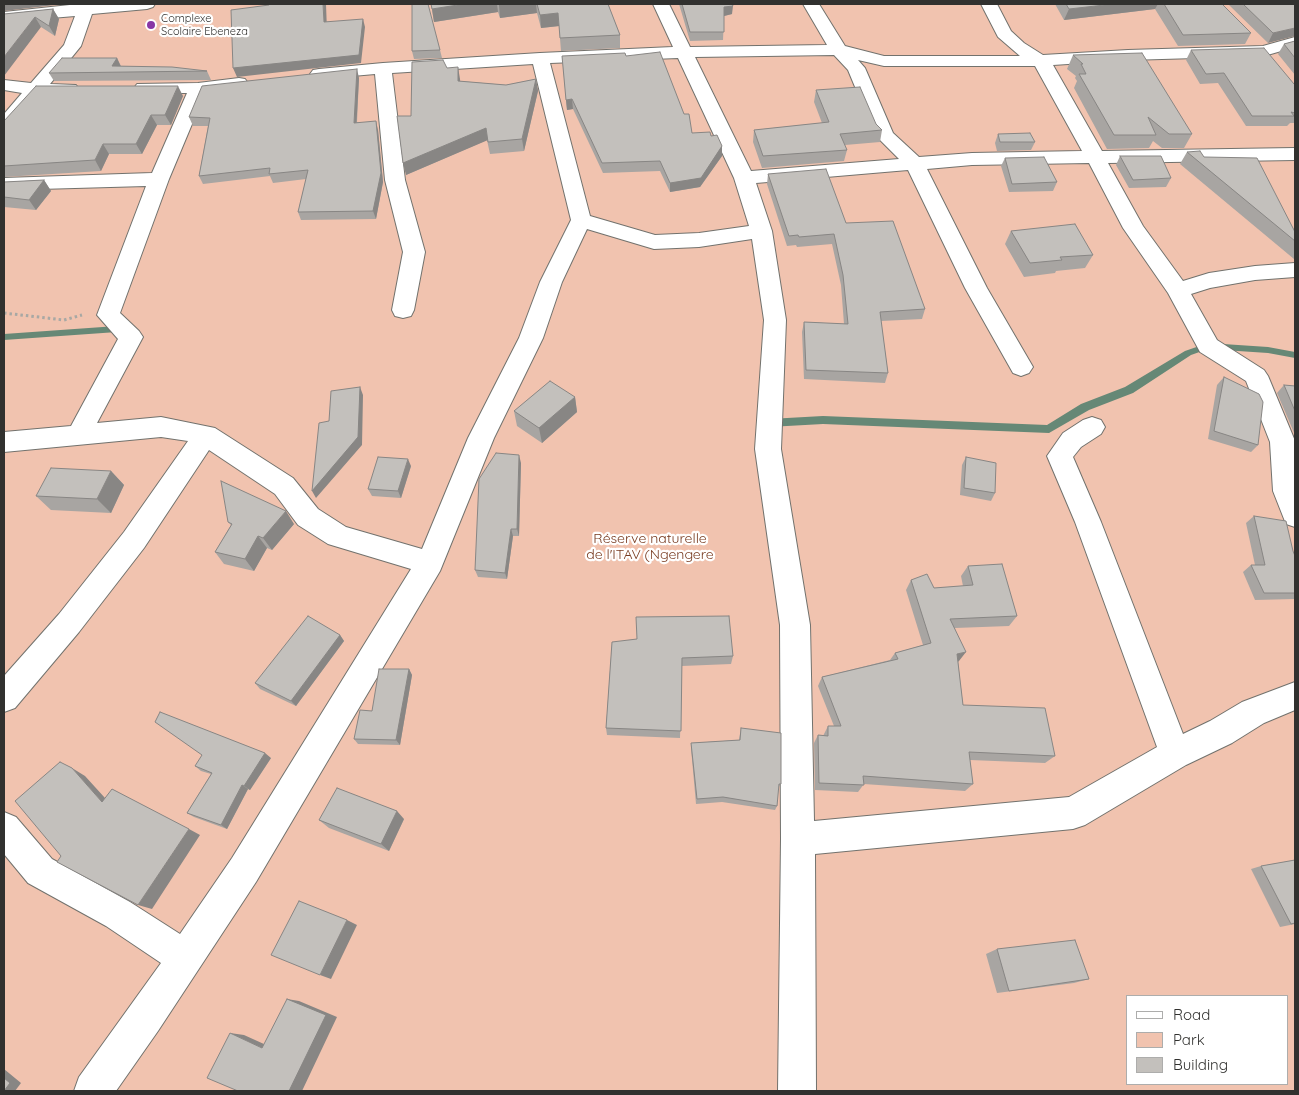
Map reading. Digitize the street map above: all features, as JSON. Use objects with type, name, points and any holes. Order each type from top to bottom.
[{"type":"street","points":[[4,17],[86,7],[147,4]]},
{"type":"street","points":[[661,4],[744,178],[761,231],[775,320],[768,436],[795,625],[798,839],[797,1091]]},
{"type":"street","points":[[811,4],[839,50],[856,68],[885,135],[915,164],[976,288],[1021,367]]},
{"type":"street","points":[[989,4],[1004,33],[1018,47],[1040,62],[1048,71],[1134,228],[1178,290],[1208,346],[1256,376],[1282,442],[1286,491],[1295,516]]},
{"type":"street","points":[[4,126],[72,46],[86,7]]},
{"type":"street","points":[[1250,38],[1276,66]]},
{"type":"street","points":[[302,76],[383,68],[540,58],[685,52],[839,50],[884,61],[1040,62],[1128,55],[1264,51],[1295,42]]},
{"type":"street","points":[[93,1091],[244,870],[430,563],[481,438],[531,338],[551,282],[581,220],[540,58]]},
{"type":"street","points":[[383,68],[395,180],[414,252],[402,310]]},
{"type":"street","points":[[124,88],[198,88],[255,82]]},
{"type":"street","points":[[4,85],[35,89],[87,89]]},
{"type":"street","points":[[78,436],[131,336],[108,315],[160,179],[198,88]]},
{"type":"street","points":[[744,178],[972,159],[1295,154]]},
{"type":"street","points":[[4,184],[160,179]]},
{"type":"street","points":[[581,220],[654,242],[699,240],[761,231]]},
{"type":"street","points":[[1178,290],[1209,281],[1255,273],[1295,270]]},
{"type":"street","points":[[4,442],[161,427],[206,435],[284,486],[308,517],[338,536],[430,563]]},
{"type":"street","points":[[1092,427],[1072,440],[1060,456],[1088,522],[1175,754]]},
{"type":"street","points":[[4,698],[69,623],[134,540],[206,435]]},
{"type":"street","points":[[798,839],[1073,813],[1175,754],[1221,732],[1253,712],[1295,696]]},
{"type":"street","points":[[4,829],[40,871],[118,914],[185,958]]},
{"type":"path","points":[[4,313],[64,320],[92,312],[108,315]]},
{"type":"green space","name":"Réserve naturelle de l'ITAV (Ngengere","points":[[4,4],[1295,4],[1295,1091],[4,1091]]},
{"type":"building","points":[[269,4],[323,4],[324,22],[363,19],[359,55],[233,68],[231,10]]},
{"type":"building","points":[[412,4],[428,4],[440,50],[412,51]]},
{"type":"building","points":[[431,4],[464,4],[432,9]]},
{"type":"building","points":[[537,4],[608,4],[620,35],[560,38],[558,13],[540,15]]},
{"type":"building","points":[[682,4],[732,4],[733,6],[724,7],[724,32],[690,32]]},
{"type":"building","points":[[1066,4],[1113,4],[1069,9]]},
{"type":"building","points":[[1164,4],[1222,4],[1251,33],[1183,35]]},
{"type":"building","points":[[1243,4],[1295,4],[1295,28],[1273,33]]},
{"type":"building","points":[[53,9],[49,26],[35,17],[4,57],[4,14]]},
{"type":"building","points":[[1295,41],[1295,58],[1284,44]]},
{"type":"building","points":[[1264,48],[1295,85],[1295,113],[1291,112],[1294,116],[1252,116],[1224,73],[1206,74],[1191,50]]},
{"type":"building","points":[[660,52],[684,114],[689,114],[692,133],[710,132],[711,136],[717,135],[722,146],[701,178],[670,183],[660,161],[602,163],[572,99],[566,100],[562,56],[625,53],[626,56]]},
{"type":"building","points":[[1142,53],[1192,134],[1169,134],[1148,117],[1156,135],[1114,135],[1079,74],[1086,74],[1081,64],[1083,64],[1073,55]]},
{"type":"building","points":[[62,58],[117,58],[112,66],[172,67],[207,71],[49,73]]},
{"type":"building","points":[[443,60],[447,68],[458,67],[458,81],[506,85],[536,79],[522,139],[488,142],[486,128],[403,163],[397,116],[411,116],[412,62]]},
{"type":"building","points":[[357,69],[354,123],[376,121],[381,173],[373,211],[298,212],[308,170],[269,174],[270,168],[199,176],[210,118],[189,117],[202,86]]},
{"type":"building","points":[[36,86],[178,86],[165,115],[151,115],[136,144],[103,144],[95,160],[4,166],[4,121]]},
{"type":"building","points":[[860,87],[876,124],[882,130],[840,134],[847,150],[763,156],[754,130],[829,122],[816,90]]},
{"type":"building","points":[[1030,133],[1035,142],[1000,142],[998,134]]},
{"type":"building","points":[[1200,151],[1204,157],[1257,158],[1295,232],[1295,241],[1187,152]]},
{"type":"building","points":[[1120,156],[1161,156],[1171,178],[1133,180]]},
{"type":"building","points":[[1044,157],[1057,182],[1012,184],[1005,158]]},
{"type":"building","points":[[826,169],[846,223],[893,221],[925,309],[880,312],[888,373],[806,370],[804,322],[848,324],[843,275],[834,234],[789,236],[768,174]]},
{"type":"building","points":[[44,180],[29,200],[4,197],[4,182]]},
{"type":"building","points":[[1075,224],[1093,255],[1060,257],[1062,260],[1030,263],[1011,231]]},
{"type":"building","points":[[1224,377],[1259,394],[1263,402],[1258,445],[1214,431]]},
{"type":"building","points":[[550,381],[575,397],[539,428],[514,411]]},
{"type":"building","points":[[1284,385],[1295,386],[1295,411]]},
{"type":"building","points":[[360,387],[358,437],[312,491],[319,423],[329,421],[331,391]]},
{"type":"building","points":[[496,453],[519,455],[517,529],[511,529],[505,573],[475,570],[479,479]]},
{"type":"building","points":[[378,457],[408,459],[398,491],[368,489]]},
{"type":"building","points":[[966,457],[996,463],[995,493],[964,488]]},
{"type":"building","points":[[51,468],[111,471],[97,499],[36,496]]},
{"type":"building","points":[[221,481],[286,511],[263,538],[258,536],[245,559],[215,552],[232,524],[228,522]]},
{"type":"building","points":[[1254,516],[1286,521],[1295,556],[1295,593],[1264,593],[1251,565],[1265,565]]},
{"type":"building","points":[[1002,564],[1017,616],[950,619],[966,652],[957,654],[963,705],[1045,708],[1055,756],[969,752],[973,784],[863,776],[864,785],[819,783],[818,735],[828,736],[828,726],[841,726],[822,677],[898,659],[895,653],[931,643],[911,580],[927,574],[934,588],[973,585],[968,566]]},
{"type":"building","points":[[308,616],[340,635],[291,701],[255,683]]},
{"type":"building","points":[[729,616],[733,656],[682,658],[681,731],[606,728],[612,642],[637,639],[636,617]]},
{"type":"building","points":[[379,669],[409,669],[396,740],[354,739],[360,710],[372,711]]},
{"type":"building","points":[[160,712],[265,753],[244,786],[242,785],[221,825],[187,813],[212,773],[195,766],[202,755],[155,722]]},
{"type":"building","points":[[741,728],[781,733],[781,784],[779,784],[777,806],[723,797],[697,799],[691,743],[740,740]]},
{"type":"building","points":[[60,762],[72,768],[102,802],[112,789],[189,829],[138,905],[57,862],[61,856],[15,801]]},
{"type":"building","points":[[337,788],[397,811],[381,844],[319,820]]},
{"type":"building","points":[[1295,860],[1295,923],[1291,924],[1261,866]]},
{"type":"building","points":[[299,901],[347,920],[320,975],[271,955]]},
{"type":"building","points":[[1075,940],[1089,979],[1009,991],[997,949]]},
{"type":"building","points":[[287,999],[326,1015],[289,1091],[238,1091],[207,1078],[230,1033],[262,1048]]},
{"type":"building","points":[[4,1078],[10,1083],[4,1091]]},
{"type":"waterway","points":[[4,337],[117,329]]},
{"type":"waterway","points":[[769,423],[823,420],[1049,429],[1085,407],[1129,390],[1188,353],[1208,346],[1268,350],[1295,355]]},
{"type":"place","name":"Complexe Scolaire Ebeneza","points":[[151,25]]}]
